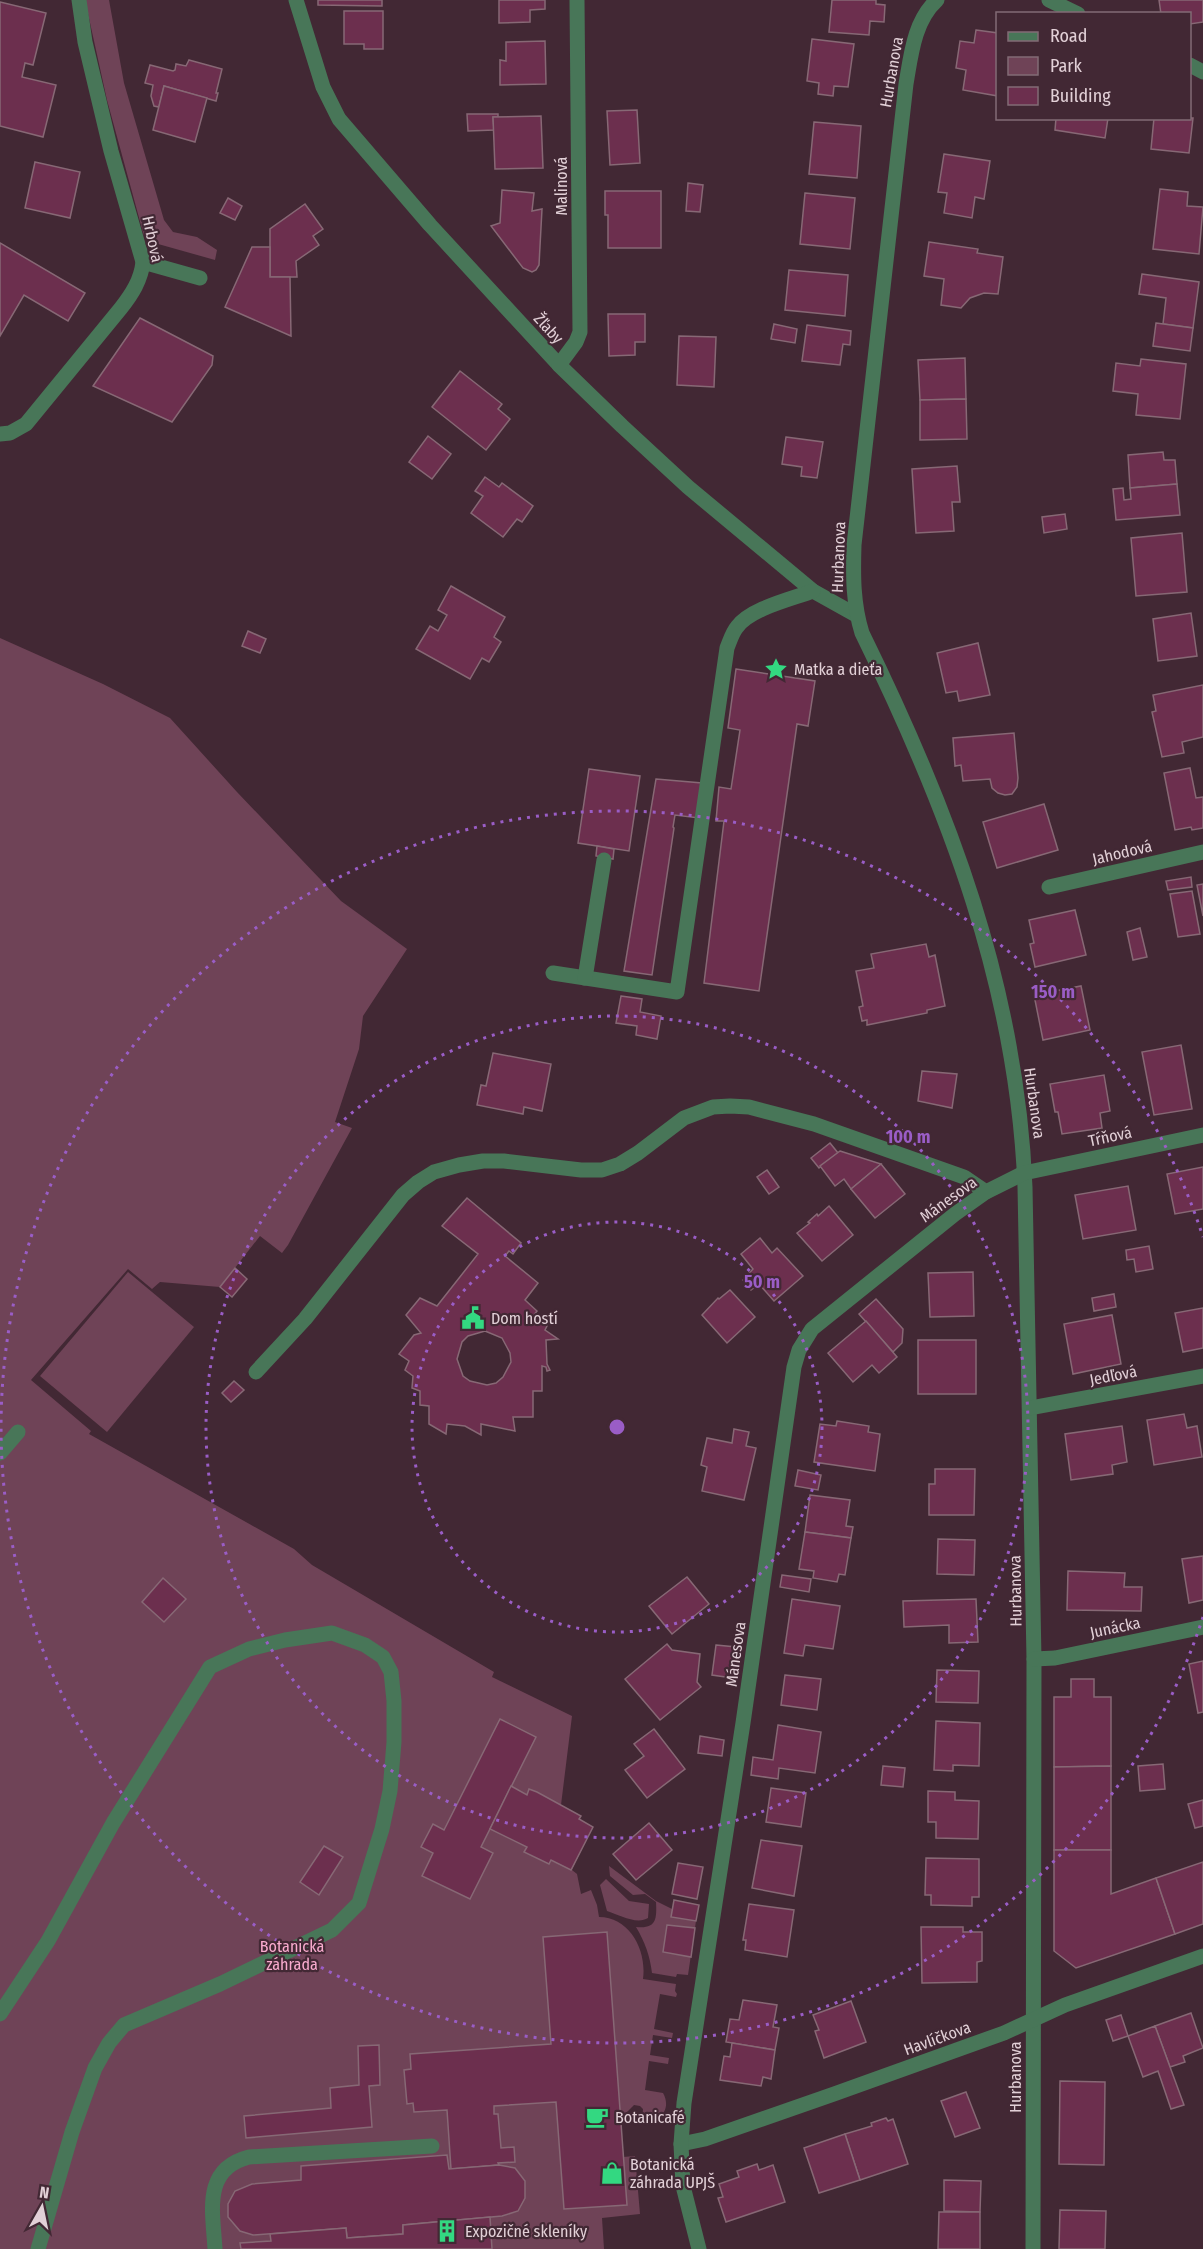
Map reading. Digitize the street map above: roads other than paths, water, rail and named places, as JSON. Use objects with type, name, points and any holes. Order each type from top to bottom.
[{"type":"street","name":"Hrbová","points":[[0,434],[10,433],[26,424],[55,391],[131,294],[142,275],[143,262],[111,151],[85,42],[79,0]]},
{"type":"street","name":"Žľaby","points":[[296,0],[323,87],[339,119],[430,225],[559,365],[688,487],[813,591],[856,615]]},
{"type":"street","name":"Malinová","points":[[559,365],[576,342],[580,332],[577,0]]},
{"type":"street","name":"Hurbanova","points":[[937,0],[930,6],[916,34],[906,84],[854,545],[853,582],[856,615],[862,633],[898,708],[942,811],[981,921],[999,992],[1021,1130],[1030,1408],[1034,1659],[1033,2249]]},
{"type":"street","points":[[1049,0],[1074,12]]},
{"type":"street","points":[[143,262],[200,278]]},
{"type":"street","points":[[553,973],[677,992],[727,648],[737,626],[745,618],[813,591]]},
{"type":"street","name":"Jahodová","points":[[1049,887],[1203,852]]},
{"type":"street","points":[[585,978],[604,860]]},
{"type":"street","points":[[256,1372],[304,1319],[402,1195],[434,1173],[459,1165],[483,1161],[504,1161],[581,1170],[602,1170],[620,1164],[684,1118],[696,1112],[713,1107],[749,1107],[814,1124],[964,1177],[986,1192]]},
{"type":"street","name":"Tŕňová","points":[[1024,1173],[1203,1134]]},
{"type":"street","name":"Mánesova","points":[[699,2249],[683,2186],[681,2144],[684,2103],[743,1723],[794,1367],[799,1350],[812,1329],[955,1214],[986,1192],[1024,1173]]},
{"type":"street","name":"Jedľová","points":[[1030,1408],[1203,1376]]},
{"type":"street","points":[[0,1453],[18,1432]]},
{"type":"street","name":"Junácka","points":[[1034,1659],[1055,1658],[1203,1627]]},
{"type":"street","points":[[0,2014],[48,1941],[113,1823],[210,1667],[249,1649],[285,1640],[332,1633],[365,1645],[382,1657],[391,1672],[393,1701],[394,1742],[390,1791],[382,1829],[359,1903],[332,1930],[220,1984],[124,2025],[109,2043],[94,2068],[72,2132],[38,2249]]},
{"type":"street","name":"Havlíčkova","points":[[681,2144],[705,2139],[1004,2033],[1065,2005],[1203,1956]]},
{"type":"street","points":[[215,2249],[212,2199],[214,2188],[218,2178],[237,2160],[249,2157],[432,2146]]},
{"type":"place","name":"Matka a dieťa","points":[[776,669]]},
{"type":"place","name":"Dom hostí","points":[[473,1318]]},
{"type":"place","name":"Botanicafé","points":[[597,2117]]},
{"type":"place","name":"Botanická záhrada UPJŠ","points":[[612,2173]]},
{"type":"place","name":"Expozičné skleníky","points":[[447,2231]]},
{"type":"park label","name":"Botanická záhrada","points":[[292,1955]]}]
